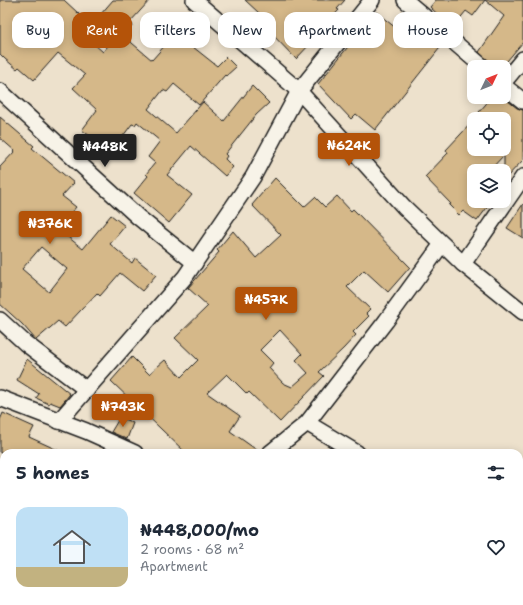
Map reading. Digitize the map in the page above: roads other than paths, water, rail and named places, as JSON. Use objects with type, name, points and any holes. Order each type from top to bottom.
[{"type":"street","points":[[194,0],[299,91],[404,207],[463,264],[523,312]]},
{"type":"street","points":[[59,421],[185,277],[253,177],[299,91],[372,0]]},
{"type":"street","points":[[405,0],[475,60]]},
{"type":"street","points":[[511,74],[523,59]]},
{"type":"street","points":[[0,91],[138,217],[194,263]]},
{"type":"street","points":[[511,92],[523,101]]},
{"type":"street","points":[[463,264],[523,177]]},
{"type":"street","points":[[275,449],[307,423],[382,327],[442,244]]},
{"type":"street","points":[[0,320],[25,343],[87,390]]},
{"type":"street","points":[[0,398],[126,449]]},
{"type":"street","points":[[307,423],[350,449]]}]
